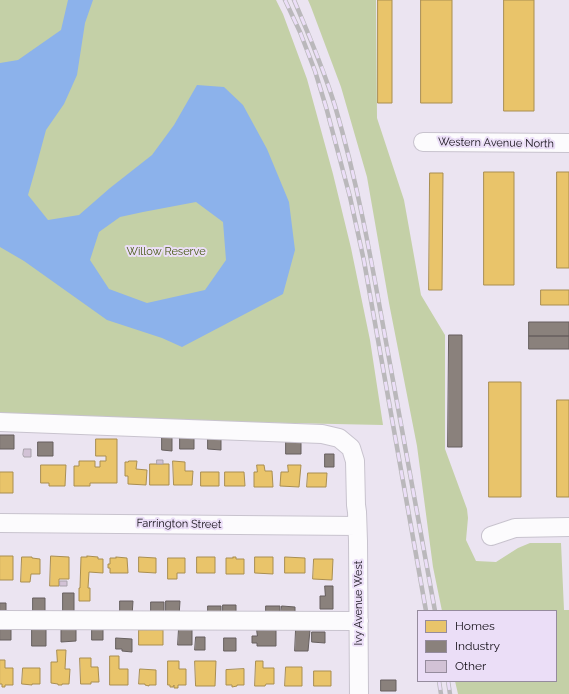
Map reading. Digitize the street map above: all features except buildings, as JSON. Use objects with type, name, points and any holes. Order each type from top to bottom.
[{"type":"street","name":"Western Avenue North","points":[[423,142],[569,144]]},
{"type":"street","name":"Ivy Avenue West","points":[[0,422],[322,434],[339,438],[351,448],[356,461],[359,694]]},
{"type":"street","name":"Farrington Street","points":[[0,523],[357,519]]},
{"type":"street","points":[[491,536],[515,528],[569,527]]},
{"type":"street","points":[[0,620],[359,621]]},
{"type":"green space","name":"Willow Reserve","points":[[0,0],[276,0],[283,14],[307,79],[333,174],[351,248],[370,340],[383,425],[0,417]]},
{"type":"green space","points":[[308,0],[376,0],[377,118],[404,200],[421,295],[445,335],[445,449],[467,509],[468,518],[466,540],[476,561],[496,562],[518,548],[530,543],[561,543],[564,610],[569,610],[569,694],[458,694],[455,682],[557,682],[557,610],[442,610],[433,567],[417,446],[389,303],[367,177],[341,87]]},
{"type":"water","points":[[68,0],[93,0],[85,23],[77,75],[64,104],[46,130],[28,195],[48,220],[79,215],[152,155],[174,125],[197,85],[224,87],[243,105],[267,149],[289,202],[295,250],[283,294],[182,347],[162,338],[107,320],[24,261],[0,247],[0,63],[18,60],[61,30]],"holes":[[[196,202],[223,222],[226,260],[205,290],[147,303],[109,289],[90,260],[99,232],[120,217]]]},
{"type":"railway","points":[[285,0],[300,32],[315,71],[350,197],[364,261],[426,610]]},
{"type":"railway","points":[[294,0],[331,93],[344,136],[371,260],[435,610]]},
{"type":"railway","points":[[439,682],[441,694]]},
{"type":"railway","points":[[448,682],[450,694]]}]
